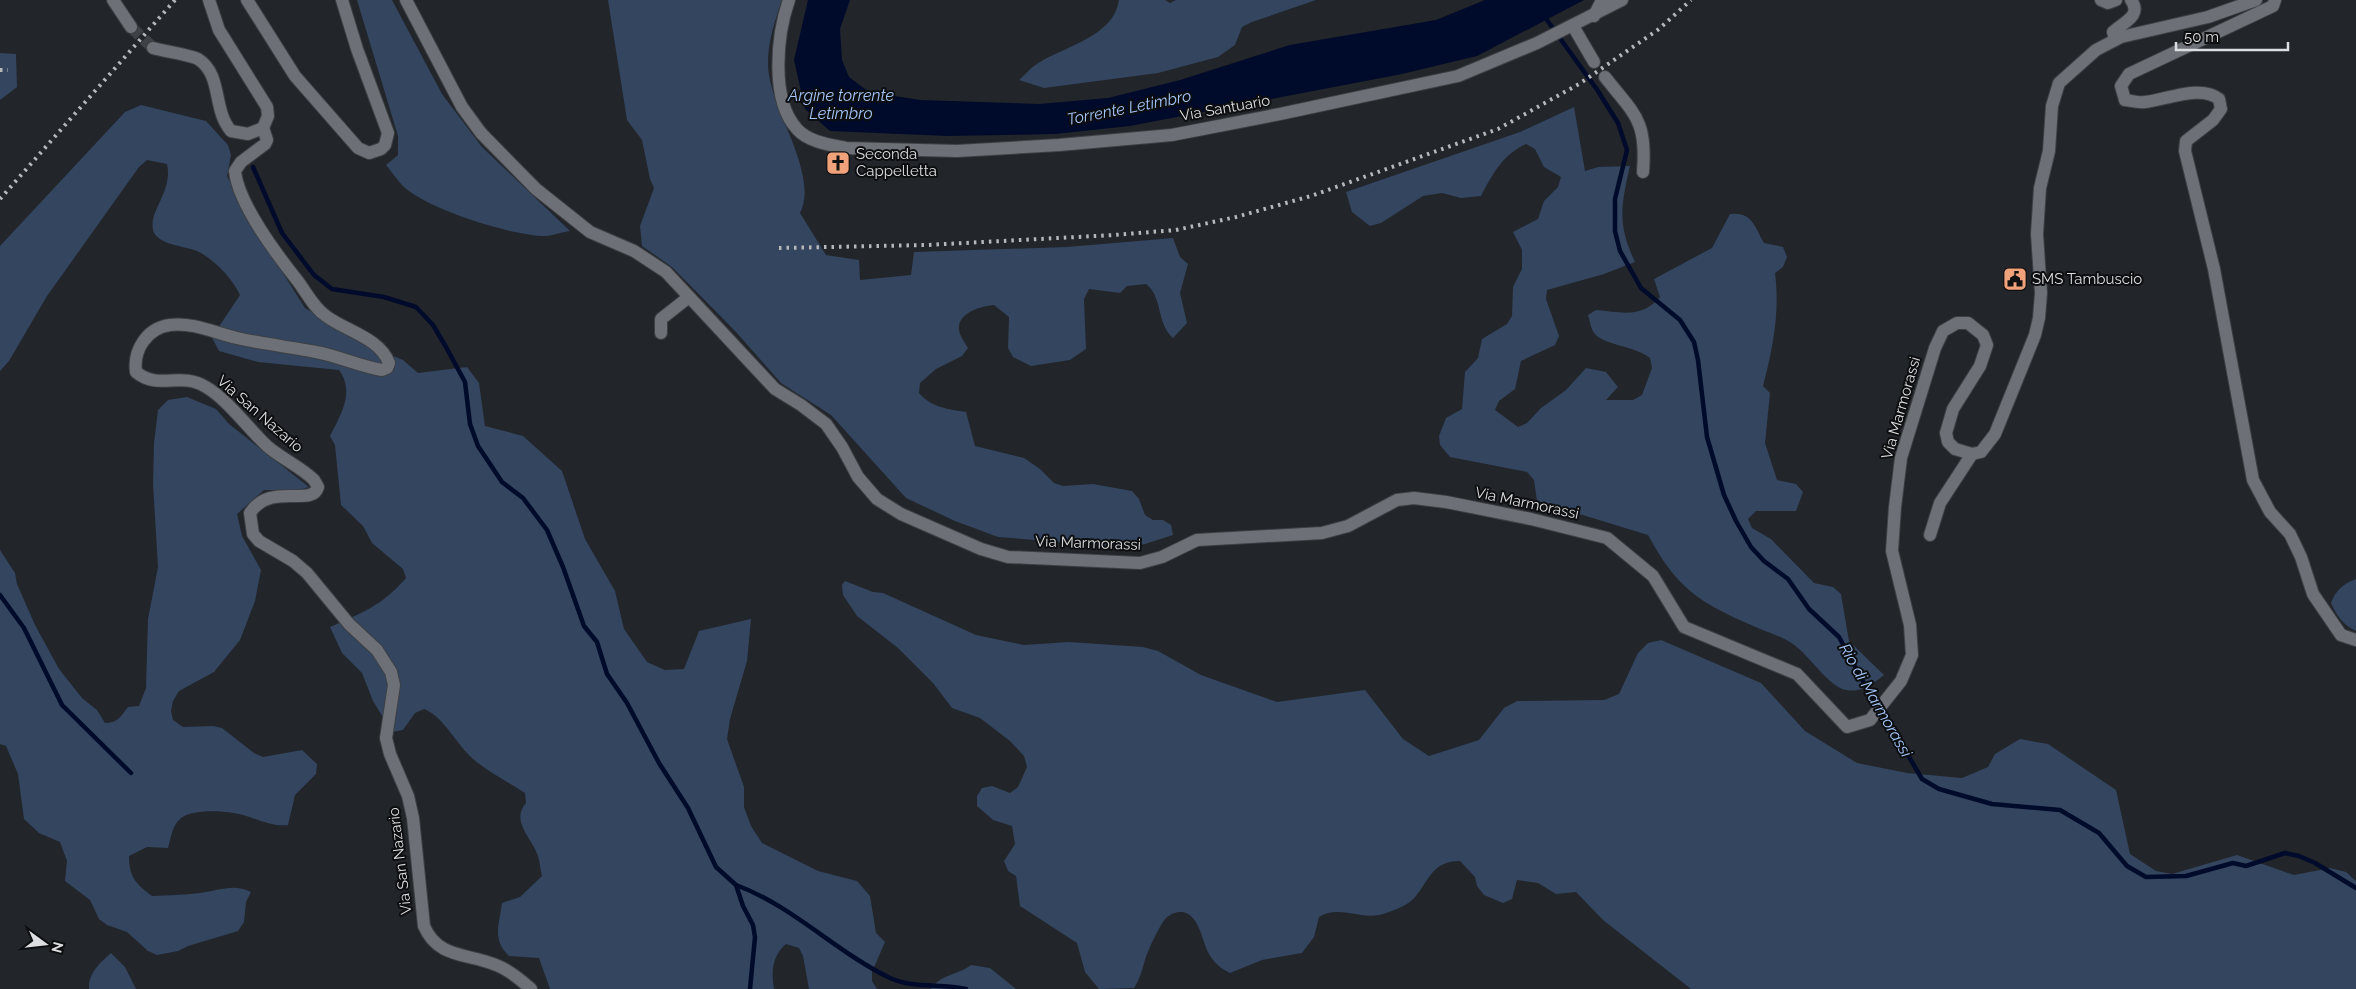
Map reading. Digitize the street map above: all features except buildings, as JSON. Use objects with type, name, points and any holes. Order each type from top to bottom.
[{"type":"street","points":[[113,0],[131,27]]},
{"type":"street","points":[[153,48],[197,58],[211,70],[222,121],[231,131],[248,134],[263,128],[268,116],[267,107],[218,30],[209,0]]},
{"type":"street","points":[[247,0],[296,76],[313,97],[358,148],[363,151],[375,152],[385,145],[388,133],[357,49],[342,0]]},
{"type":"street","points":[[406,0],[462,107],[481,134],[536,189],[590,232],[634,251],[666,272],[689,297],[661,319],[661,334]]},
{"type":"street","name":"Via Santuario","points":[[789,0],[784,14],[778,61],[780,89],[787,115],[798,130],[829,145],[846,148],[956,151],[1093,142],[1172,134],[1280,114],[1458,76],[1485,66],[1573,26],[1622,0]]},
{"type":"street","points":[[1594,16],[1602,0]]},
{"type":"street","points":[[2101,0],[2108,3],[2116,0]]},
{"type":"street","points":[[2115,40],[2113,32],[2120,25],[2130,21],[2133,15],[2134,8],[2130,0]]},
{"type":"street","points":[[1930,535],[1940,503],[1972,454],[1981,452],[1995,434],[2035,335],[2041,293],[2037,234],[2040,188],[2050,151],[2052,106],[2059,84],[2096,50],[2115,40],[2157,28],[2208,17],[2256,0]]},
{"type":"street","points":[[2275,0],[2273,6],[2129,74],[2121,86],[2125,100],[2143,103],[2195,93],[2215,95],[2219,99],[2221,109],[2214,120],[2186,141],[2185,151],[2214,269],[2253,480],[2270,512],[2290,534],[2302,557],[2313,594],[2341,635],[2356,640]]},
{"type":"street","points":[[1573,26],[1594,62]]},
{"type":"street","points":[[1604,76],[1639,120],[1645,138],[1643,172]]},
{"type":"street","name":"Via San Nazario","points":[[263,128],[267,140],[265,144],[246,157],[235,171],[240,191],[278,257],[316,308],[341,326],[373,343],[381,349],[390,363],[387,368],[382,370],[332,356],[236,338],[188,325],[168,325],[154,331],[139,346],[135,362],[136,372],[152,382],[186,379],[205,386],[269,447],[314,480],[318,487],[316,493],[312,496],[279,496],[265,498],[256,504],[250,513],[253,534],[259,541],[293,561],[307,573],[349,624],[377,650],[391,672],[394,685],[386,738],[390,754],[408,796],[413,818],[424,926],[429,938],[439,947],[454,954],[495,965],[513,974],[531,989]]},
{"type":"street","name":"Via Marmorassi","points":[[689,297],[775,389],[801,405],[826,424],[842,447],[858,477],[877,498],[901,514],[921,524],[981,549],[1008,557],[1140,563],[1162,557],[1197,540],[1322,533],[1348,526],[1397,500],[1414,498],[1446,502],[1607,538],[1653,576],[1684,627],[1797,674],[1847,727],[1870,720],[1902,681],[1912,655],[1909,619],[1892,551],[1902,458],[1935,348],[1943,331],[1957,323],[1968,323],[1983,335],[1987,345],[1980,366],[1953,409],[1946,433],[1948,442],[1955,449],[1972,454]]},
{"type":"shaded area","points":[[357,0],[392,0],[442,94],[482,147],[570,231],[547,236],[493,227],[431,204],[414,195],[401,184],[386,165],[398,155],[398,136]]},
{"type":"shaded area","points":[[608,0],[782,0],[771,37],[768,66],[773,90],[794,145],[804,182],[804,198],[800,213],[826,255],[859,260],[860,280],[911,275],[914,252],[1067,247],[1173,238],[1180,257],[1188,264],[1180,293],[1187,323],[1173,338],[1164,325],[1155,296],[1146,284],[1127,286],[1120,293],[1089,289],[1084,299],[1086,349],[1070,360],[1031,366],[1013,357],[1008,348],[1009,317],[994,305],[983,307],[966,315],[959,324],[959,330],[968,348],[962,356],[936,369],[920,383],[919,393],[935,405],[966,412],[975,446],[1024,458],[1040,469],[1054,483],[1063,486],[1093,484],[1132,491],[1139,499],[1145,515],[1153,520],[1163,520],[1171,525],[1173,535],[1145,544],[1123,547],[998,537],[955,521],[906,498],[831,415],[781,383],[736,332],[672,267],[642,246],[640,226],[654,188],[650,179],[642,140],[627,120]]},
{"type":"shaded area","points":[[1119,0],[1165,0],[1170,3],[1176,0],[1316,0],[1242,27],[1235,45],[1218,57],[1158,73],[1044,88],[1019,80],[1037,64],[1099,31],[1108,23],[1115,12]]},
{"type":"shaded area","points":[[0,53],[16,54],[17,87],[0,100]]},
{"type":"shaded area","points":[[141,105],[206,121],[228,145],[231,155],[227,176],[252,224],[305,308],[376,349],[403,360],[418,373],[467,367],[479,383],[485,426],[523,436],[562,471],[585,539],[615,591],[624,629],[647,662],[665,670],[684,669],[699,631],[751,619],[747,661],[730,719],[727,739],[744,787],[744,807],[751,826],[762,843],[818,871],[857,881],[870,896],[876,933],[885,942],[872,972],[872,981],[877,989],[809,989],[803,956],[799,948],[786,944],[775,959],[774,989],[550,989],[539,958],[509,956],[500,944],[498,932],[502,903],[520,897],[542,876],[538,856],[521,823],[520,816],[526,803],[525,793],[479,764],[467,753],[438,718],[424,709],[415,713],[403,730],[392,732],[373,701],[362,673],[342,653],[330,627],[380,602],[406,578],[403,569],[372,543],[363,526],[341,505],[335,445],[330,436],[345,403],[346,387],[344,378],[339,370],[258,362],[219,351],[210,334],[218,328],[240,295],[227,276],[210,259],[197,251],[160,239],[153,230],[154,215],[167,183],[167,164],[147,160],[139,167],[47,296],[9,361],[0,371],[0,246],[125,112]]},
{"type":"shaded area","points":[[1574,107],[1585,171],[1598,167],[1630,166],[1624,193],[1622,215],[1625,237],[1635,262],[1604,274],[1547,290],[1546,299],[1559,336],[1555,345],[1521,361],[1515,389],[1499,401],[1495,410],[1518,427],[1527,423],[1541,408],[1566,390],[1586,368],[1606,372],[1618,387],[1606,400],[1633,400],[1642,395],[1652,368],[1650,358],[1644,354],[1599,338],[1592,330],[1588,315],[1596,310],[1622,313],[1646,309],[1660,297],[1654,279],[1712,248],[1730,214],[1743,215],[1752,221],[1764,243],[1783,247],[1787,257],[1783,267],[1775,273],[1777,302],[1775,330],[1763,386],[1770,393],[1765,443],[1777,480],[1796,484],[1803,492],[1796,511],[1756,511],[1748,519],[1752,528],[1771,539],[1814,583],[1833,587],[1841,594],[1849,641],[1884,675],[1862,689],[1852,691],[1840,688],[1826,677],[1793,644],[1716,609],[1690,591],[1668,568],[1648,535],[1537,501],[1534,480],[1527,472],[1450,457],[1440,445],[1439,436],[1446,418],[1462,409],[1465,372],[1478,358],[1482,339],[1507,324],[1512,316],[1513,287],[1522,269],[1522,250],[1513,232],[1538,219],[1544,201],[1558,187],[1561,177],[1544,167],[1535,149],[1526,144],[1505,159],[1494,173],[1481,196],[1461,198],[1442,193],[1423,196],[1381,223],[1370,226],[1352,212],[1346,192],[1520,132]]},
{"type":"shaded area","points":[[187,397],[216,409],[229,424],[309,487],[299,490],[264,490],[237,514],[242,536],[261,570],[255,601],[240,640],[214,672],[179,691],[173,701],[171,711],[173,720],[183,727],[213,726],[222,728],[254,753],[263,757],[302,750],[317,764],[316,774],[295,795],[288,825],[271,824],[229,812],[210,811],[193,813],[177,822],[168,848],[147,847],[129,856],[130,869],[134,879],[152,896],[194,894],[226,888],[238,888],[251,892],[246,902],[244,922],[238,931],[188,946],[178,951],[157,955],[148,951],[127,932],[107,925],[99,919],[90,900],[65,881],[67,861],[60,842],[39,833],[24,819],[18,774],[6,746],[0,744],[0,550],[15,573],[17,584],[35,625],[59,669],[82,698],[97,710],[105,723],[116,720],[128,707],[139,706],[146,688],[148,619],[158,567],[153,484],[154,443],[158,410],[168,400]]},
{"type":"shaded area","points":[[2356,579],[2356,631],[2341,620],[2331,603],[2340,588]]},
{"type":"shaded area","points":[[845,581],[873,592],[883,593],[976,635],[1024,645],[1069,642],[1143,647],[1158,651],[1201,675],[1277,702],[1365,690],[1403,739],[1429,756],[1479,740],[1504,708],[1517,701],[1604,700],[1619,694],[1638,653],[1648,643],[1661,640],[1761,683],[1805,731],[1857,763],[1907,773],[1962,778],[1988,767],[1995,754],[2020,739],[2048,744],[2116,790],[2130,854],[2156,871],[2172,874],[2237,855],[2294,875],[2330,868],[2346,872],[2356,881],[2356,989],[1691,989],[1603,920],[1576,892],[1556,894],[1538,883],[1517,880],[1512,899],[1503,903],[1484,895],[1477,886],[1475,877],[1460,861],[1449,862],[1440,866],[1433,872],[1412,900],[1392,911],[1371,916],[1341,912],[1326,914],[1319,917],[1314,937],[1302,953],[1262,960],[1230,973],[1212,959],[1191,916],[1185,913],[1174,913],[1166,918],[1158,931],[1134,988],[1099,989],[1085,972],[1077,943],[1020,906],[1016,876],[1008,871],[1004,861],[1015,844],[1012,826],[993,820],[977,806],[977,796],[982,788],[992,786],[1010,793],[1018,787],[1027,767],[1024,756],[1010,741],[980,718],[952,708],[933,683],[898,648],[857,616],[843,595],[842,585]]},
{"type":"shaded area","points":[[111,953],[125,967],[136,989],[89,989],[90,978],[93,973]]},
{"type":"shaded area","points":[[971,965],[990,968],[1016,989],[931,989],[945,977]]},
{"type":"water","name":"Argine torrente Letimbro","points":[[808,0],[850,0],[840,29],[842,60],[849,77],[869,92],[920,100],[1039,104],[1108,98],[1180,80],[1290,45],[1436,20],[1485,0],[1584,0],[1477,56],[1402,74],[1130,126],[1055,134],[948,136],[830,131],[805,109],[794,60]]},
{"type":"waterway","name":"Rio di Marmorassi","points":[[1544,16],[1598,91],[1618,123],[1627,150],[1615,199],[1615,231],[1620,251],[1641,288],[1680,320],[1694,342],[1698,360],[1707,437],[1724,495],[1736,521],[1751,547],[1764,561],[1788,579],[1809,609],[1839,637],[1871,696],[1922,779],[1939,789],[1992,804],[2060,810],[2099,833],[2127,866],[2146,877],[2186,876],[2233,863],[2246,866],[2285,853],[2299,856],[2315,863],[2356,888]]},
{"type":"waterway","points":[[253,167],[282,233],[314,275],[332,289],[384,297],[416,307],[433,325],[465,382],[470,424],[478,446],[502,482],[523,498],[547,530],[563,567],[584,626],[597,642],[607,674],[627,703],[659,763],[688,808],[716,867],[736,885],[743,906],[753,925],[755,937],[750,989]]},
{"type":"waterway","points":[[0,595],[24,628],[62,705],[131,773]]},
{"type":"waterway","points":[[736,885],[777,905],[851,955],[890,978],[908,984],[966,989]]},
{"type":"tunnel","points":[[131,27],[153,48]]},
{"type":"railway","points":[[0,199],[175,0]]},
{"type":"railway","points":[[779,248],[927,245],[1114,235],[1176,230],[1236,217],[1311,196],[1498,129],[1579,84],[1659,29],[1691,0]]},
{"type":"railway","points":[[0,70],[8,70]]},
{"type":"place","name":"Seconda Cappelletta","points":[[838,163]]},
{"type":"place","name":"SMS Tambuscio","points":[[2015,279]]},
{"type":"water label","name":"Torrente Letimbro","points":[[1129,107]]}]
